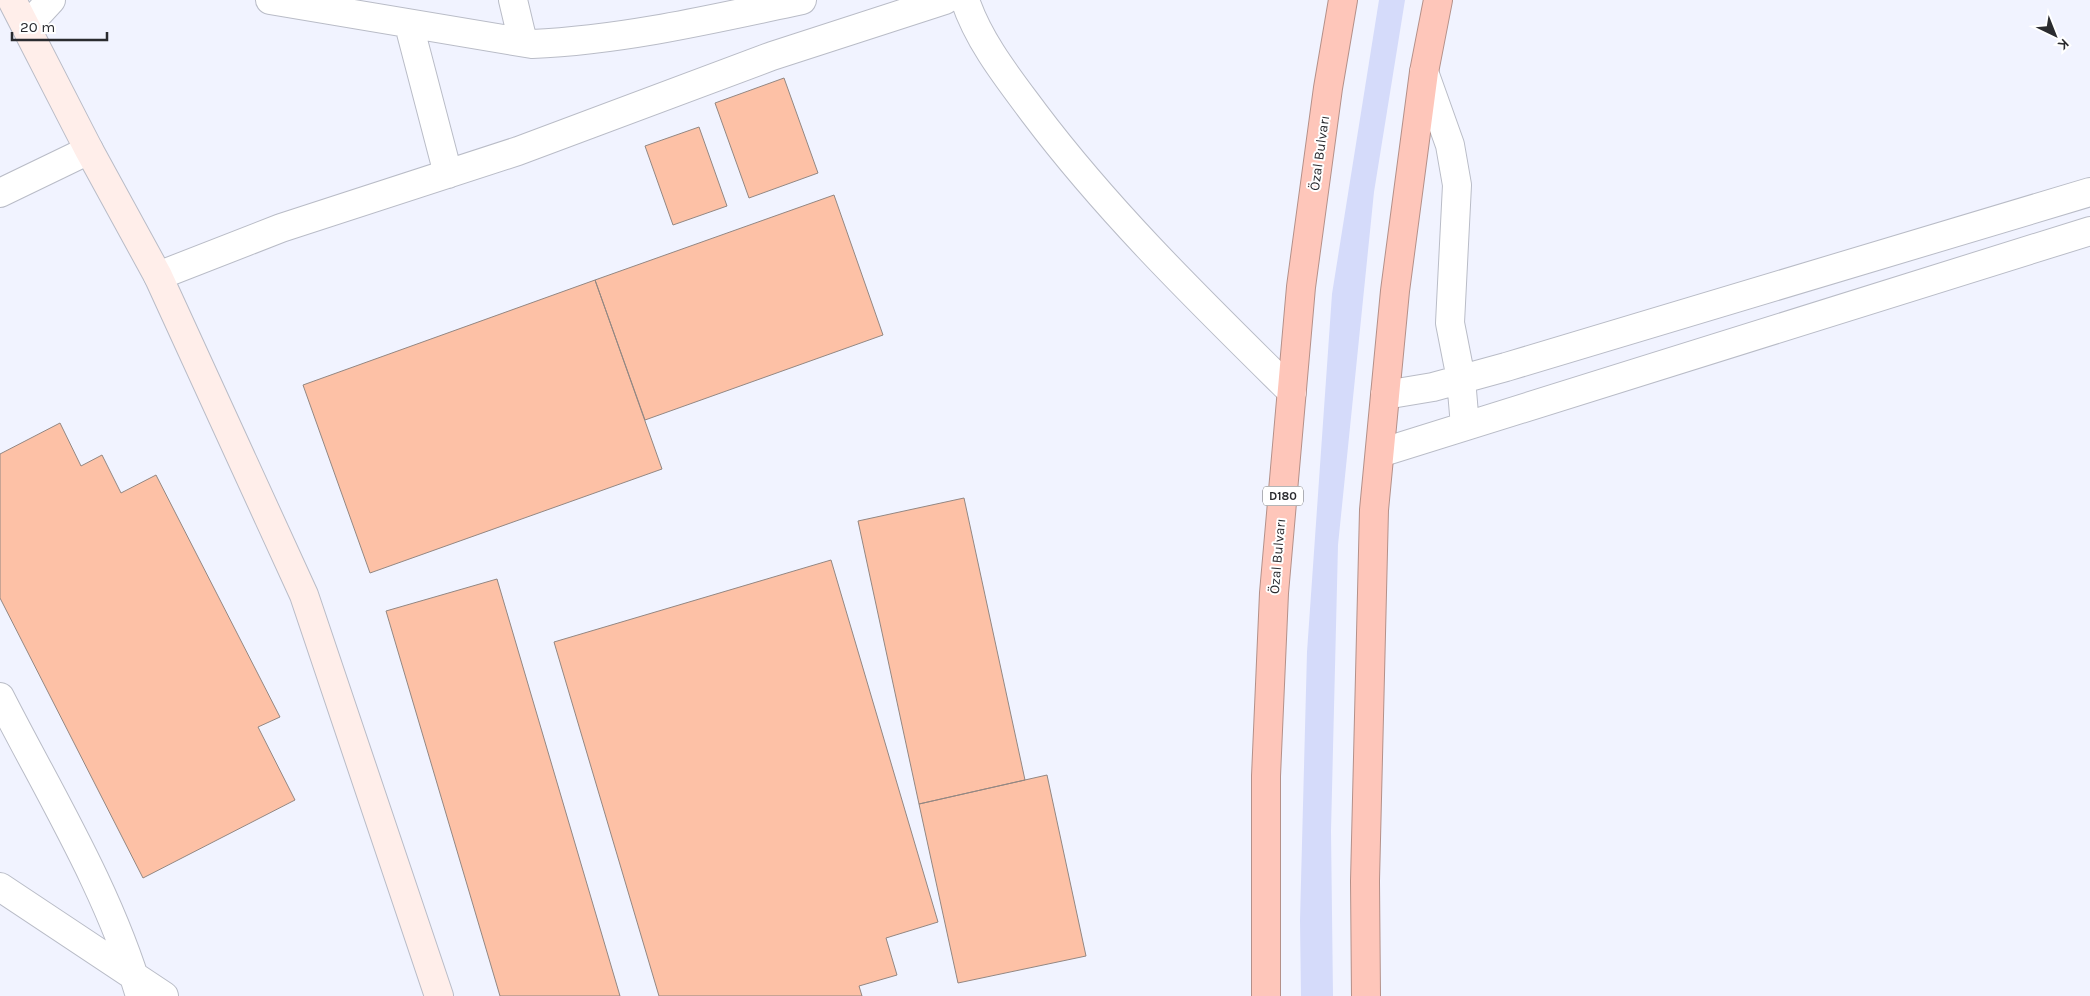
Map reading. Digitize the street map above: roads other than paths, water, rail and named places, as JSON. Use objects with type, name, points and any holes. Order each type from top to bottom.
[{"type":"highway","name":"Özal Bulvarı","points":[[1266,996],[1266,776],[1274,593],[1305,259],[1328,88],[1343,0]]},
{"type":"highway","points":[[1366,996],[1365,881],[1374,510],[1395,291],[1424,72],[1438,0]]},
{"type":"street","points":[[12,0],[89,150],[158,276],[304,595],[439,996]]},
{"type":"street","points":[[27,26],[51,0]]},
{"type":"street","points":[[270,0],[532,44],[570,42],[620,35],[713,19],[802,0]]},
{"type":"street","points":[[512,0],[523,42]]},
{"type":"street","points":[[158,276],[281,228],[518,151],[772,56],[945,0]]},
{"type":"street","points":[[965,0],[970,15],[1003,71],[1063,152],[1179,281],[1292,392]]},
{"type":"street","points":[[409,24],[448,174]]},
{"type":"street","points":[[1424,72],[1450,145],[1456,175],[1457,214],[1450,323],[1461,379],[1465,426]]},
{"type":"street","points":[[0,193],[89,150]]},
{"type":"street","points":[[1385,395],[1433,387],[1461,379],[2090,192]]},
{"type":"street","points":[[1380,452],[2090,231]]},
{"type":"street","points":[[0,697],[94,876],[137,986]]},
{"type":"street","points":[[0,887],[137,986],[164,996]]}]
